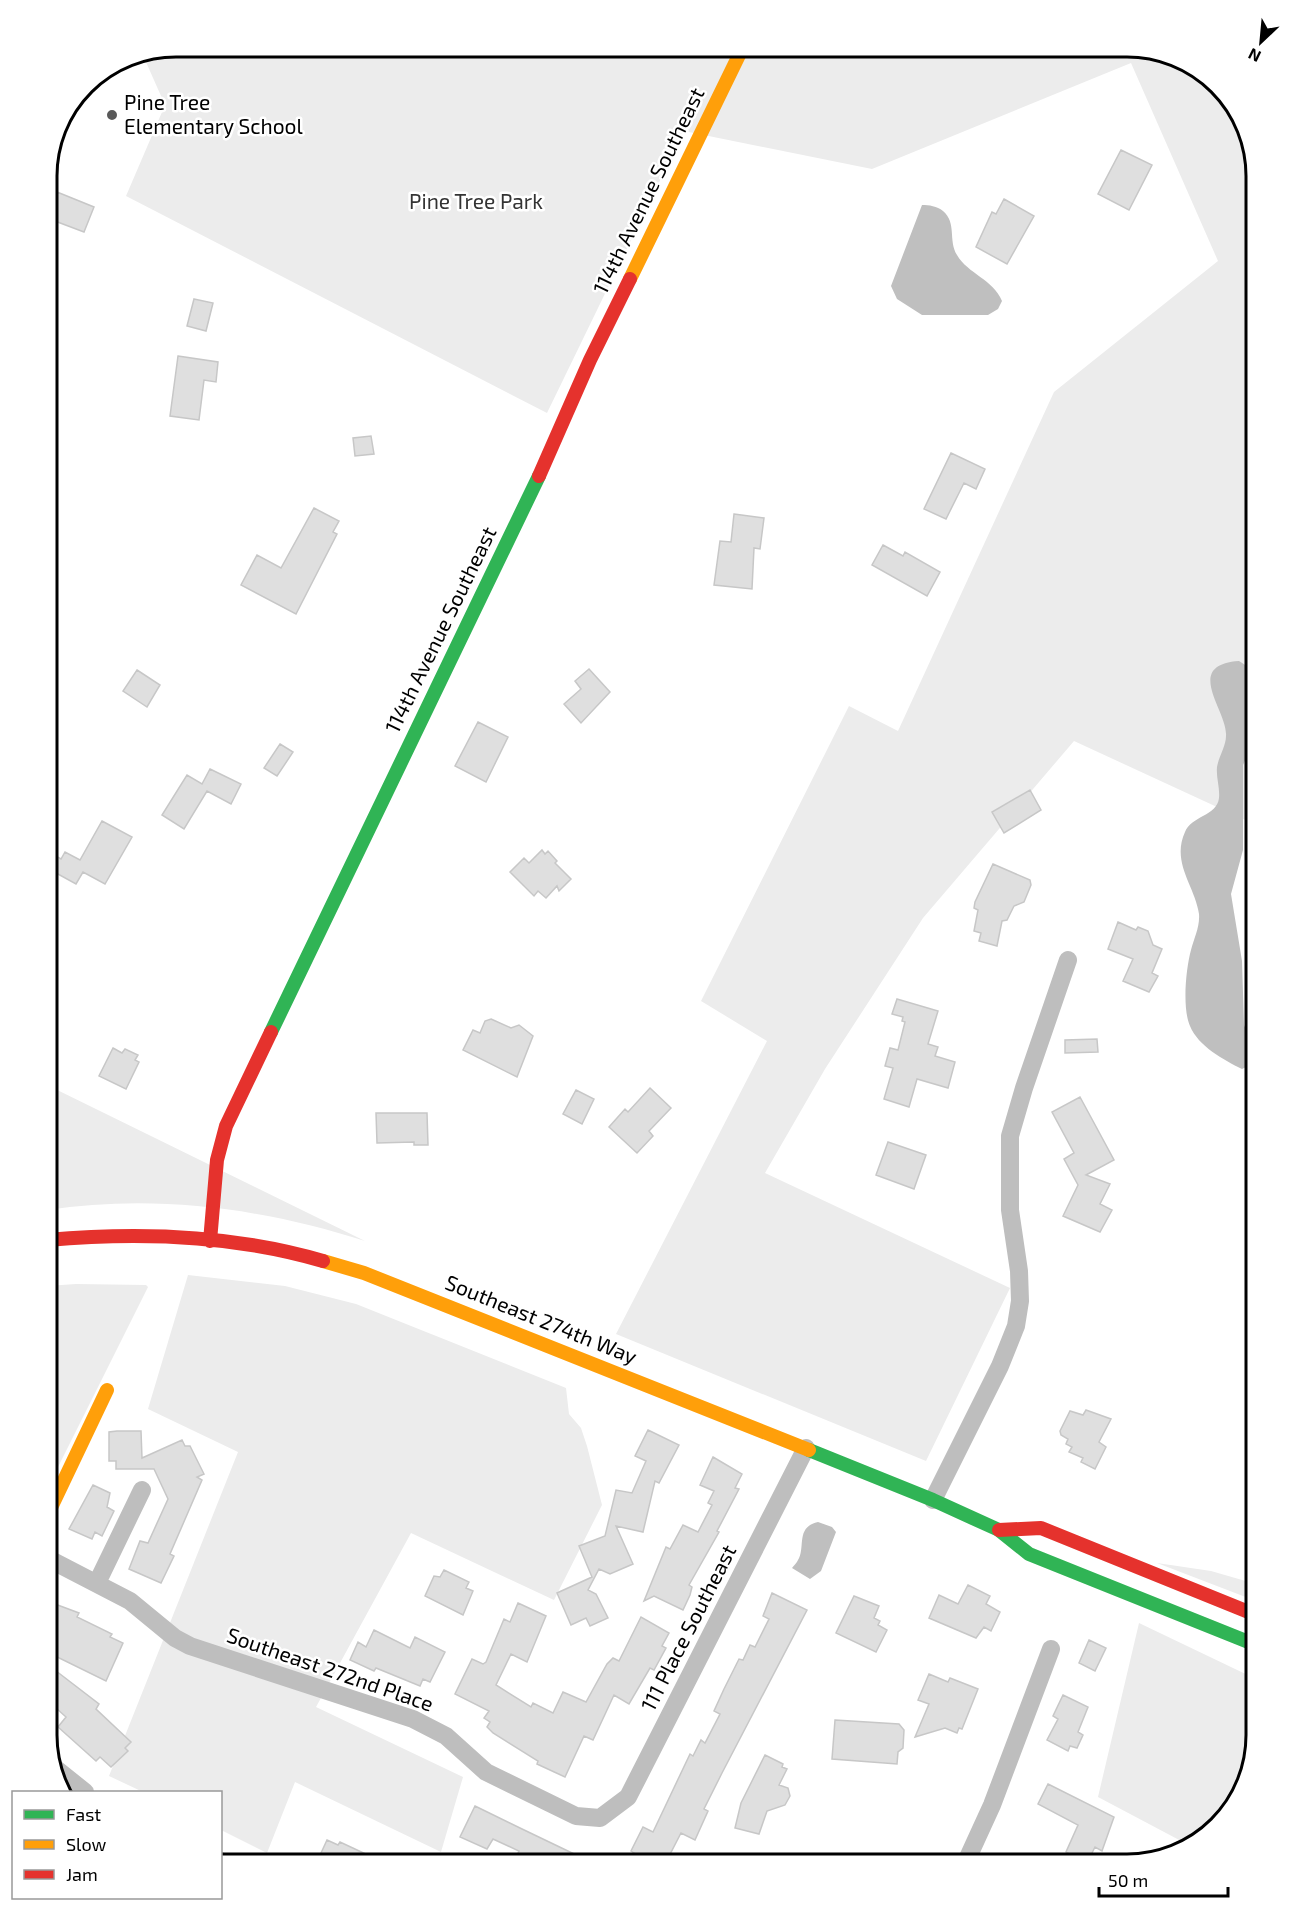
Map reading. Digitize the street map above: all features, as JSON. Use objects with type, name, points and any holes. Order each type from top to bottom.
[{"type":"main road","name":"114th Avenue Southeast","points":[[210,1241],[217,1160],[226,1126],[416,728],[531,495],[590,360],[738,57]]},
{"type":"main road","name":"Southeast 274th Way","points":[[57,1239],[89,1236],[210,1241],[290,1252],[364,1273],[933,1500],[999,1530],[1029,1554],[1246,1641]]},
{"type":"main road","points":[[57,1493],[107,1390]]},
{"type":"main road","name":"Southeast 274th Way","points":[[999,1530],[1041,1528],[1246,1611]]},
{"type":"street","points":[[933,1500],[1000,1366],[1016,1326],[1020,1301],[1019,1271],[1010,1210],[1010,1136],[1068,960]]},
{"type":"street","name":"111 Place Southeast","points":[[600,1818],[628,1797],[806,1448]]},
{"type":"street","points":[[97,1582],[142,1490]]},
{"type":"street","name":"Southeast 272nd Place","points":[[57,1563],[97,1582],[130,1602],[175,1638],[190,1646],[413,1719],[446,1736],[486,1772],[576,1816],[600,1818]]},
{"type":"street","points":[[969,1854],[992,1805],[1051,1649]]},
{"type":"street","points":[[64,1775],[84,1791]]},
{"type":"green space","name":"Pine Tree Park","points":[[168,57],[1135,57],[1158,61],[1187,73],[1211,92],[1230,116],[1242,145],[1246,176],[1246,820],[1074,741],[923,918],[825,1069],[765,1173],[1010,1288],[926,1461],[616,1334],[767,1041],[701,1001],[849,706],[898,731],[1054,392],[1218,261],[1131,63],[872,169],[684,131],[547,413],[126,196],[165,105],[145,61]]},
{"type":"green space","points":[[57,1090],[365,1241],[248,1212],[168,1204],[87,1205],[57,1209]]},
{"type":"green space","points":[[188,1275],[285,1286],[356,1304],[566,1388],[569,1414],[581,1428],[602,1505],[554,1600],[411,1533],[316,1707],[463,1777],[441,1852],[295,1782],[267,1853],[222,1830],[222,1791],[141,1791],[109,1776],[238,1452],[148,1409]]},
{"type":"green space","points":[[57,1285],[146,1285],[148,1287],[57,1469]]},
{"type":"green space","points":[[1157,1563],[1211,1571],[1246,1581],[1246,1597]]},
{"type":"green space","points":[[1139,1623],[1246,1674],[1246,1735],[1242,1766],[1230,1795],[1211,1819],[1199,1829],[1181,1841],[1098,1797]]},
{"type":"shaded area","points":[[922,205],[938,208],[947,216],[957,255],[967,267],[998,293],[1002,301],[998,309],[988,315],[922,315],[897,299],[891,286]]},
{"type":"shaded area","points":[[1239,661],[1246,666],[1243,850],[1231,894],[1242,961],[1246,1067],[1242,1069],[1220,1057],[1199,1040],[1190,1026],[1185,999],[1189,958],[1198,928],[1199,914],[1182,864],[1181,843],[1188,827],[1214,809],[1219,798],[1217,767],[1226,736],[1210,680],[1213,671],[1222,664]]},
{"type":"shaded area","points":[[818,1522],[832,1527],[836,1532],[821,1571],[810,1579],[792,1568],[800,1555],[806,1528]]},
{"type":"building","points":[[1121,150],[1152,165],[1129,210],[1098,194]]},
{"type":"building","points":[[57,192],[94,207],[84,232],[57,222]]},
{"type":"building","points":[[1004,199],[1034,216],[1007,264],[976,247],[992,212],[996,214]]},
{"type":"building","points":[[194,299],[213,303],[206,331],[187,326]]},
{"type":"building","points":[[178,356],[218,362],[216,382],[204,380],[199,420],[170,416]]},
{"type":"building","points":[[371,436],[374,454],[355,456],[353,438]]},
{"type":"building","points":[[951,453],[985,469],[976,489],[964,483],[946,519],[924,509]]},
{"type":"building","points":[[314,508],[339,521],[333,532],[337,534],[296,614],[241,585],[257,555],[281,568]]},
{"type":"building","points":[[734,514],[764,518],[760,549],[754,548],[752,589],[714,585],[720,541],[731,542]]},
{"type":"building","points":[[883,545],[903,556],[905,552],[940,572],[927,596],[872,565]]},
{"type":"building","points":[[589,669],[610,692],[581,723],[564,704],[581,689],[575,681]]},
{"type":"building","points":[[137,670],[160,685],[147,707],[123,691]]},
{"type":"building","points":[[478,722],[508,737],[486,782],[455,766]]},
{"type":"building","points":[[280,744],[293,752],[277,776],[264,768]]},
{"type":"building","points":[[210,769],[241,784],[231,804],[207,791],[184,829],[162,815],[187,775],[202,784]]},
{"type":"building","points":[[1030,790],[1041,810],[1004,833],[992,812]]},
{"type":"building","points":[[102,821],[132,837],[105,884],[83,872],[76,884],[57,874],[57,857],[61,859],[65,852],[80,860]]},
{"type":"building","points":[[542,850],[545,854],[548,851],[557,861],[555,863],[571,879],[559,891],[557,886],[546,898],[538,891],[534,896],[510,872],[524,858],[529,863]]},
{"type":"building","points":[[993,864],[1030,880],[1031,885],[1024,902],[1014,906],[1007,920],[1002,921],[997,946],[979,941],[981,933],[974,931],[978,910],[974,908],[975,902]]},
{"type":"building","points":[[1118,922],[1136,930],[1138,927],[1148,931],[1153,945],[1162,949],[1152,973],[1158,976],[1149,992],[1123,981],[1133,959],[1108,949]]},
{"type":"building","points":[[897,999],[938,1011],[928,1044],[938,1047],[935,1056],[955,1062],[948,1088],[917,1079],[909,1107],[884,1099],[893,1068],[885,1066],[890,1048],[898,1050],[905,1022],[902,1021],[903,1017],[892,1014]]},
{"type":"building","points":[[491,1019],[511,1028],[519,1025],[533,1036],[517,1077],[463,1050],[473,1030],[480,1033],[485,1021]]},
{"type":"building","points":[[1097,1039],[1098,1052],[1065,1053],[1065,1040]]},
{"type":"building","points":[[113,1048],[122,1053],[125,1049],[138,1055],[135,1060],[139,1062],[126,1089],[99,1076]]},
{"type":"building","points":[[650,1088],[671,1108],[649,1131],[653,1136],[637,1153],[609,1127],[625,1109],[628,1112]]},
{"type":"building","points":[[576,1090],[594,1099],[582,1124],[563,1114]]},
{"type":"building","points":[[1080,1097],[1114,1160],[1086,1175],[1110,1184],[1100,1204],[1112,1210],[1100,1232],[1063,1216],[1078,1185],[1064,1159],[1074,1153],[1052,1112]]},
{"type":"building","points":[[376,1113],[427,1113],[428,1145],[414,1145],[414,1142],[377,1143]]},
{"type":"building","points":[[888,1142],[926,1155],[914,1189],[876,1175]]},
{"type":"building","points":[[1086,1410],[1111,1419],[1099,1442],[1106,1447],[1095,1469],[1081,1462],[1083,1458],[1069,1452],[1072,1447],[1066,1444],[1068,1439],[1061,1435],[1060,1431],[1070,1411],[1083,1415]]},
{"type":"building","points":[[648,1430],[679,1445],[659,1483],[655,1481],[643,1532],[616,1526],[633,1564],[610,1574],[599,1569],[588,1590],[596,1594],[608,1618],[590,1626],[586,1618],[571,1625],[557,1593],[592,1577],[579,1546],[605,1536],[616,1490],[632,1493],[646,1461],[635,1456]]},
{"type":"building","points":[[141,1431],[142,1458],[182,1440],[185,1446],[190,1446],[204,1474],[197,1477],[202,1480],[170,1554],[174,1556],[161,1583],[129,1569],[140,1541],[148,1543],[168,1499],[154,1469],[116,1469],[116,1461],[109,1461],[109,1432]]},
{"type":"building","points":[[713,1457],[742,1474],[735,1488],[739,1489],[717,1531],[719,1532],[689,1585],[692,1587],[683,1610],[654,1596],[644,1601],[666,1547],[670,1549],[683,1525],[698,1532],[712,1505],[708,1503],[714,1491],[700,1485]]},
{"type":"building","points":[[93,1485],[110,1493],[107,1507],[114,1511],[102,1536],[95,1532],[92,1539],[69,1529]]},
{"type":"building","points":[[444,1570],[469,1582],[466,1588],[473,1591],[463,1615],[425,1596],[434,1576],[440,1577]]},
{"type":"building","points":[[968,1585],[990,1596],[986,1604],[1000,1612],[991,1631],[984,1627],[976,1638],[929,1618],[939,1595],[958,1604]]},
{"type":"building","points":[[772,1593],[807,1610],[704,1809],[708,1811],[695,1840],[681,1833],[670,1854],[633,1854],[631,1851],[643,1827],[653,1832],[690,1754],[693,1756],[701,1740],[705,1743],[720,1714],[714,1711],[739,1659],[743,1660],[750,1645],[755,1647],[769,1619],[763,1616]]},
{"type":"building","points":[[854,1596],[879,1606],[874,1618],[880,1621],[878,1625],[887,1630],[876,1652],[836,1633]]},
{"type":"building","points":[[518,1603],[546,1616],[527,1662],[511,1654],[496,1685],[531,1707],[533,1703],[553,1713],[563,1692],[586,1702],[607,1664],[613,1658],[619,1661],[641,1617],[669,1633],[662,1646],[666,1648],[654,1670],[650,1668],[629,1704],[614,1695],[593,1740],[584,1736],[565,1777],[537,1764],[538,1761],[493,1733],[487,1727],[490,1722],[484,1718],[489,1711],[455,1694],[472,1659],[483,1664],[486,1662],[504,1619],[510,1622]]},
{"type":"building","points":[[57,1605],[79,1613],[77,1617],[112,1634],[110,1637],[123,1643],[106,1681],[57,1657]]},
{"type":"building","points":[[374,1630],[410,1648],[415,1637],[445,1652],[430,1682],[423,1679],[420,1686],[376,1668],[374,1671],[350,1660],[358,1642],[366,1647]]},
{"type":"building","points":[[1089,1640],[1106,1648],[1095,1671],[1079,1663]]},
{"type":"building","points":[[57,1672],[99,1704],[96,1709],[131,1742],[125,1748],[128,1751],[111,1767],[100,1757],[96,1761],[58,1727],[66,1717],[57,1709]]},
{"type":"building","points":[[929,1674],[948,1682],[950,1678],[978,1689],[962,1729],[959,1728],[957,1733],[945,1728],[915,1737],[929,1704],[918,1700]]},
{"type":"building","points":[[1063,1695],[1088,1707],[1078,1732],[1083,1735],[1077,1748],[1070,1746],[1068,1751],[1047,1740],[1058,1719],[1053,1716]]},
{"type":"building","points":[[835,1720],[899,1724],[904,1730],[903,1748],[898,1752],[897,1764],[832,1759]]},
{"type":"building","points":[[765,1755],[783,1764],[782,1767],[787,1769],[779,1785],[788,1788],[790,1796],[785,1805],[767,1811],[759,1834],[735,1828],[741,1803]]},
{"type":"building","points":[[1048,1784],[1114,1817],[1102,1851],[1095,1847],[1092,1854],[1066,1852],[1078,1825],[1038,1804]]},
{"type":"building","points":[[475,1806],[574,1854],[518,1854],[519,1851],[493,1839],[487,1849],[460,1837]]},
{"type":"building","points":[[327,1840],[338,1845],[340,1842],[366,1854],[321,1854]]},
{"type":"traffic: fast","points":[[271,1032],[539,476]]},
{"type":"traffic: fast","points":[[809,1450],[933,1500],[999,1530],[1029,1554],[1246,1641]]},
{"type":"traffic: slow","points":[[630,279],[738,57]]},
{"type":"traffic: slow","points":[[323,1261],[364,1273],[809,1450]]},
{"type":"traffic: slow","points":[[57,1495],[107,1390]]},
{"type":"traffic: jam","points":[[539,476],[590,360],[630,279]]},
{"type":"traffic: jam","points":[[210,1241],[217,1160],[226,1126],[271,1032]]},
{"type":"traffic: jam","points":[[57,1239],[116,1236],[186,1238],[256,1246],[323,1261]]},
{"type":"traffic: jam","points":[[999,1530],[1041,1528],[1246,1611]]},
{"type":"place","name":"Pine Tree Elementary School","points":[[112,115]]}]
